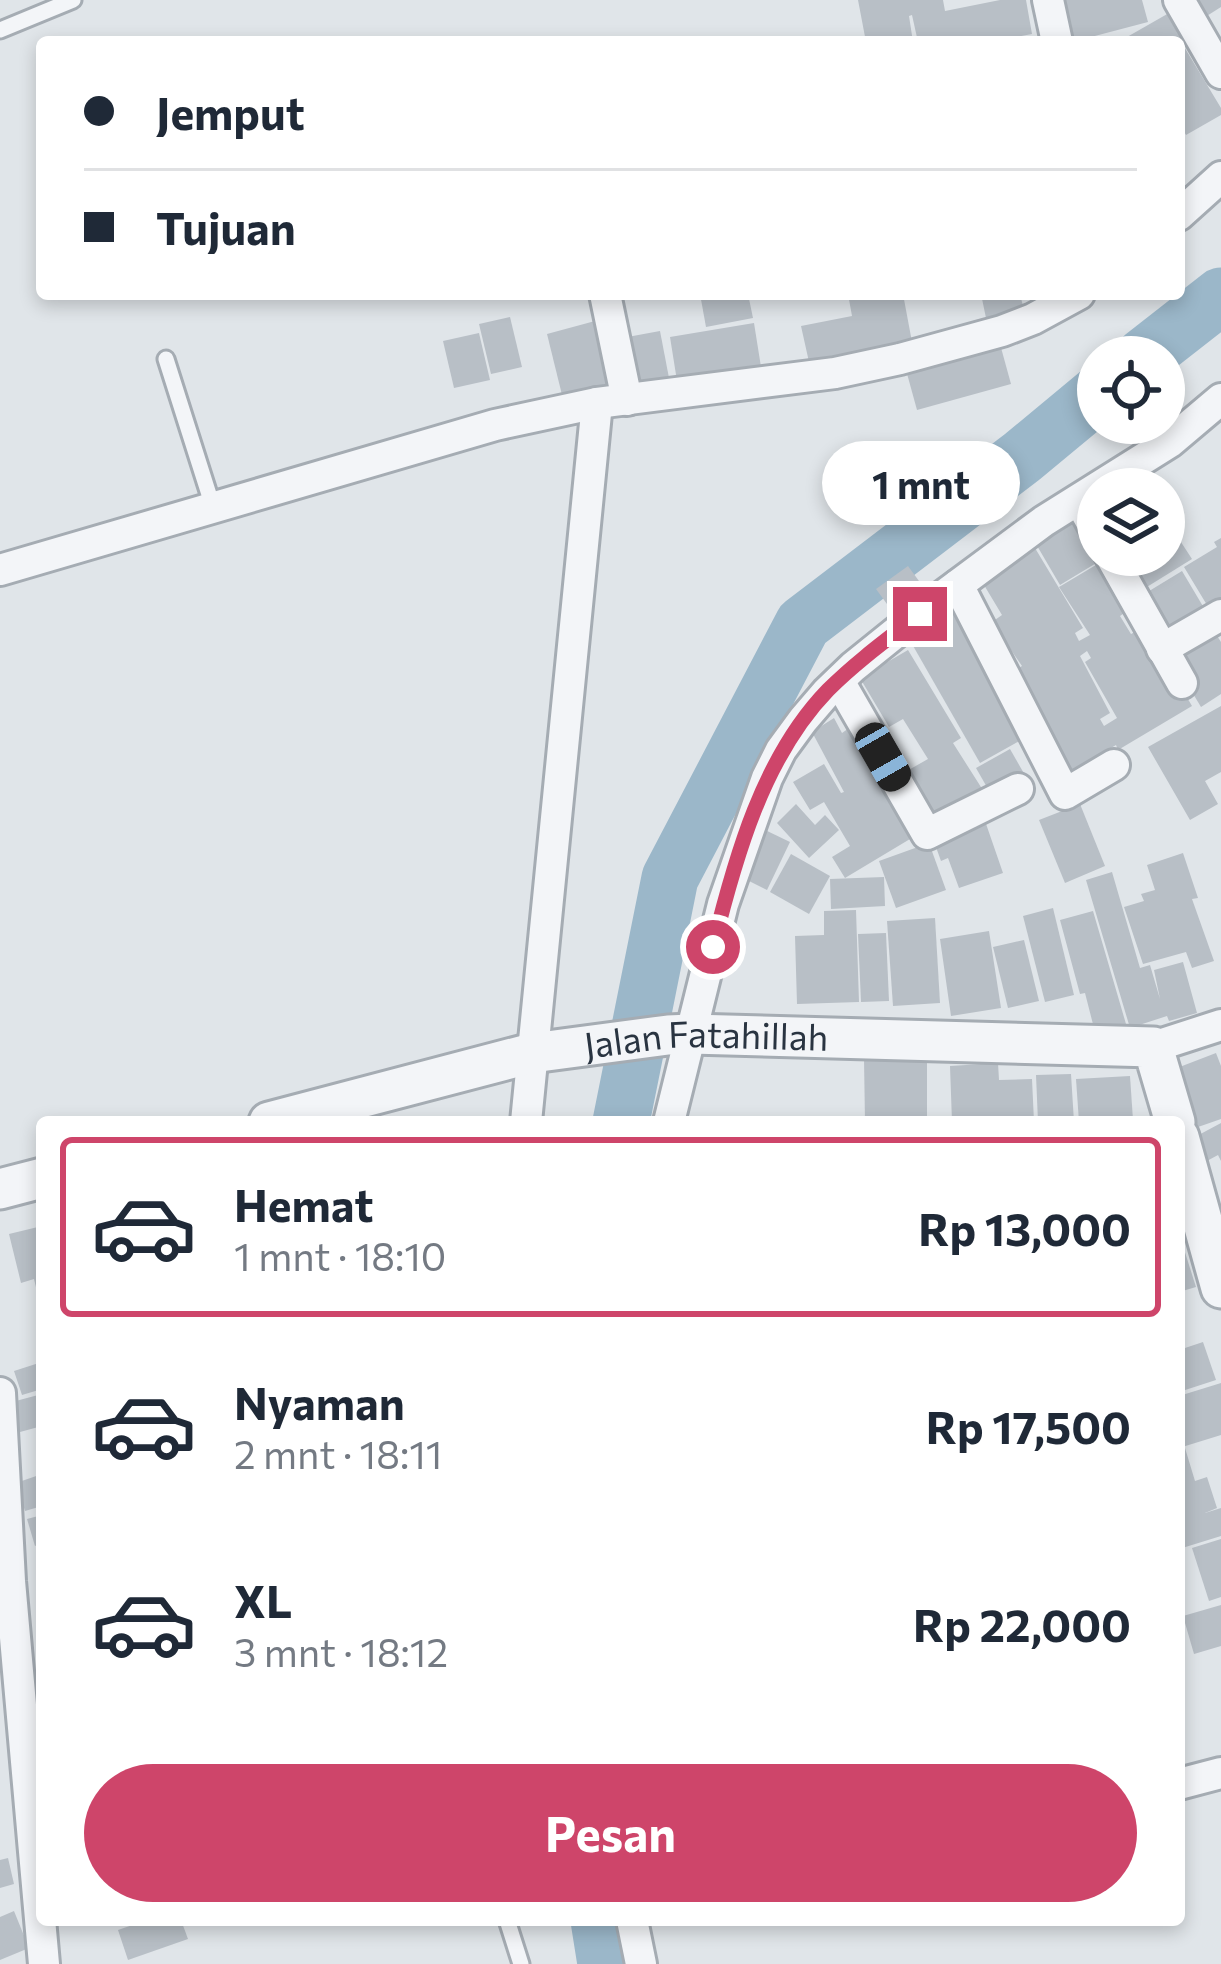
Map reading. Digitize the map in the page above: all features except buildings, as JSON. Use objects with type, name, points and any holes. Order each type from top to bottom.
[{"type":"street","points":[[1048,0],[1056,36]]},
{"type":"street","points":[[1179,0],[1221,73]]},
{"type":"street","points":[[1185,210],[1221,177]]},
{"type":"street","points":[[528,1116],[544,1052],[612,402],[605,300]]},
{"type":"street","points":[[0,570],[495,425],[612,402],[835,373],[900,359],[1002,331],[1068,300]]},
{"type":"street","points":[[1129,468],[1170,442],[1221,399]]},
{"type":"street","points":[[670,1116],[680,1035],[767,778],[781,750],[839,681],[958,585],[1077,501]]},
{"type":"street","points":[[1122,576],[1182,683]]},
{"type":"street","points":[[958,585],[1065,794],[1114,765]]},
{"type":"street","points":[[1162,649],[1221,616]]},
{"type":"street","points":[[839,681],[927,834],[1018,789]]},
{"type":"street","name":"Jalan Fatahillah","points":[[293,1116],[544,1052],[680,1035],[1153,1047],[1221,1025]]},
{"type":"street","points":[[1153,1047],[1173,1116]]},
{"type":"street","points":[[1185,1159],[1221,1288]]},
{"type":"street","points":[[0,1189],[36,1180]]},
{"type":"street","points":[[0,1393],[10,1581],[30,1666],[36,1814]]},
{"type":"street","points":[[10,1581],[36,1573]]},
{"type":"street","points":[[1185,1782],[1221,1773]]},
{"type":"street","points":[[42,1926],[44,1964]]},
{"type":"street","points":[[635,1926],[641,1964]]},
{"type":"lane","points":[[0,30],[73,0]]},
{"type":"lane","points":[[166,359],[214,507]]},
{"type":"lane","points":[[509,1926],[520,1964]]},
{"type":"waterway","points":[[1170,336],[1221,296]]},
{"type":"waterway","points":[[622,1116],[670,878],[803,624],[1077,411]]},
{"type":"waterway","points":[[600,1926],[606,1964]]},
{"type":"route","points":[[713,947],[767,778],[781,750],[827,692],[920,614]]}]
